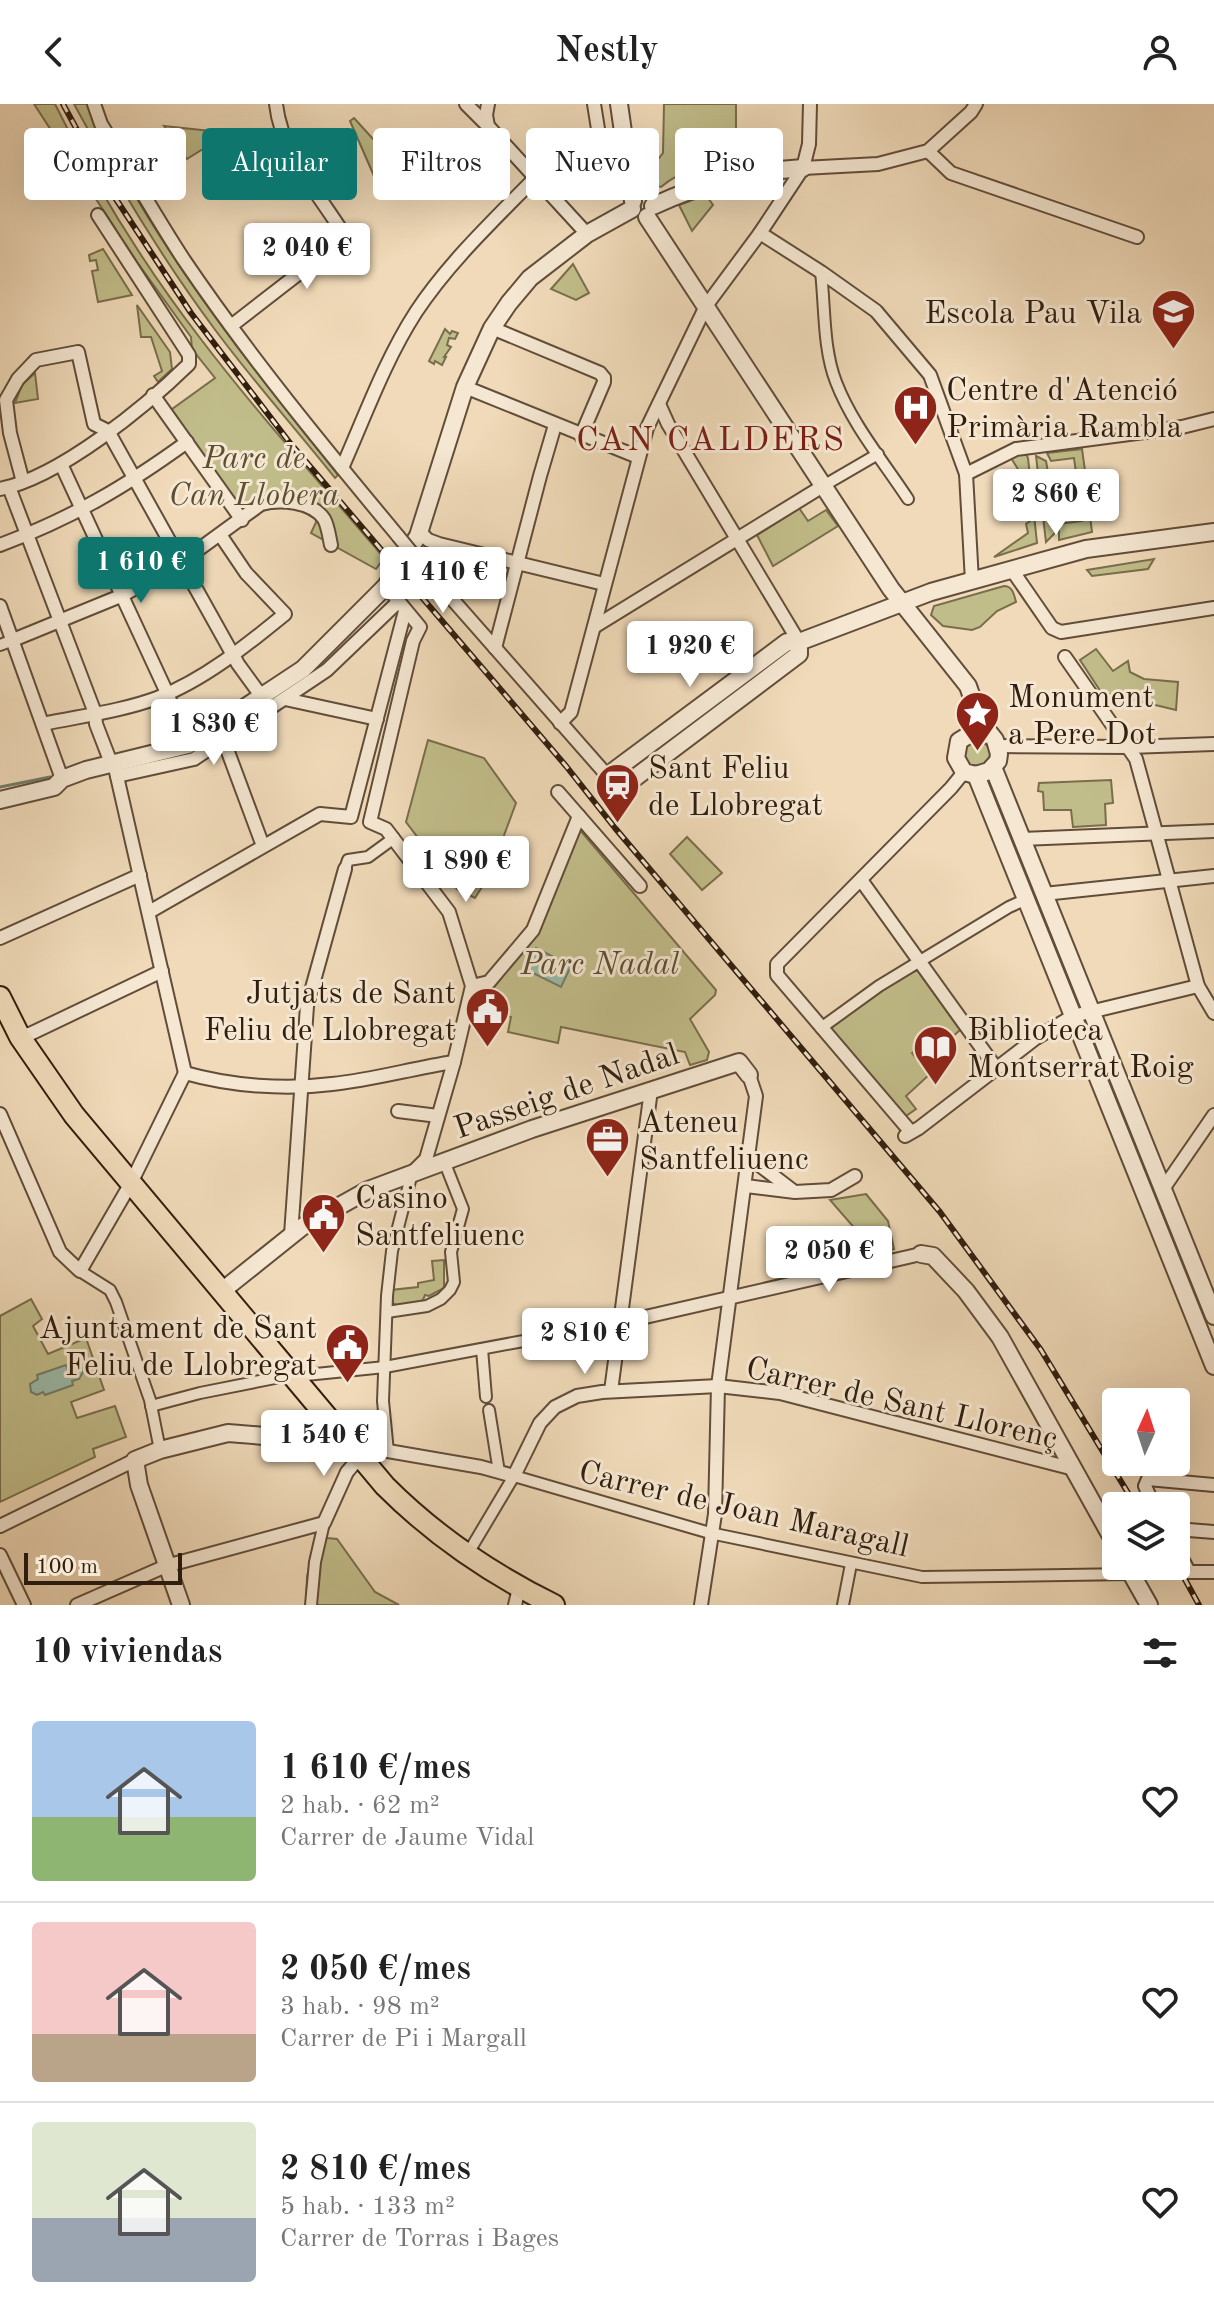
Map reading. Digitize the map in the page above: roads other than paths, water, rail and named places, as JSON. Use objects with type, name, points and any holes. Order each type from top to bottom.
[{"type":"main road","points":[[0,997],[20,1037],[74,1115],[133,1177],[222,1291],[354,1450],[412,1513],[517,1596],[554,1605]]},
{"type":"street","points":[[94,104],[101,124],[183,258],[231,326],[342,468],[416,558],[612,781],[628,783],[799,654],[799,642],[666,422],[659,404]]},
{"type":"street","points":[[231,326],[342,240],[343,233],[281,131],[276,104]]},
{"type":"street","points":[[466,104],[526,168]]},
{"type":"street","points":[[488,104],[488,126]]},
{"type":"street","points":[[594,104],[598,128]]},
{"type":"street","points":[[619,104],[623,128]]},
{"type":"street","points":[[630,104],[642,206]]},
{"type":"street","points":[[560,723],[571,712],[647,428],[706,306],[800,173],[809,144],[810,104]]},
{"type":"street","points":[[114,767],[194,759],[262,697],[303,669],[386,586],[420,532],[465,387],[492,328],[530,278],[587,234],[642,206],[701,185],[766,170],[800,173],[878,164],[928,151],[976,104]]},
{"type":"street","points":[[928,151],[951,173],[1137,237]]},
{"type":"street","points":[[342,468],[395,349],[416,312],[444,275],[526,188]]},
{"type":"street","points":[[555,200],[587,234]]},
{"type":"street","points":[[640,200],[891,589],[968,686],[980,721],[994,741],[998,761],[993,767],[970,773],[777,964],[777,975],[907,1133],[919,1128],[1036,1038],[1073,1016],[1198,986]]},
{"type":"street","points":[[80,1271],[133,1177],[185,1073],[114,767],[26,535],[5,488],[61,464],[108,431],[189,364],[189,355],[98,215]]},
{"type":"street","points":[[760,233],[876,311],[930,375],[966,474],[972,581]]},
{"type":"street","points":[[821,272],[835,381],[857,422],[908,499]]},
{"type":"street","points":[[492,328],[605,376],[581,436]]},
{"type":"street","points":[[23,482],[10,433],[6,400],[18,379],[36,360],[78,352],[94,424],[108,431],[238,664],[262,697]]},
{"type":"street","points":[[465,387],[638,457]]},
{"type":"street","points":[[153,395],[242,520]]},
{"type":"street","points":[[966,474],[1016,449],[1182,427],[1214,419]]},
{"type":"street","points":[[647,428],[666,422]]},
{"type":"street","points":[[495,648],[555,425]]},
{"type":"street","points":[[0,545],[84,510],[135,480],[187,442]]},
{"type":"street","points":[[594,627],[878,454]]},
{"type":"street","points":[[61,464],[123,595],[188,745]]},
{"type":"street","points":[[6,643],[123,595],[221,536],[253,509],[271,502],[311,508],[326,523],[331,545]]},
{"type":"street","points":[[420,532],[428,540],[439,544],[604,584]]},
{"type":"street","points":[[799,642],[902,602],[1101,546],[1214,532]]},
{"type":"street","points":[[43,724],[167,693],[234,653],[285,614],[246,573],[221,536]]},
{"type":"street","points":[[1012,570],[1052,628],[1061,632],[1214,608]]},
{"type":"street","points":[[386,586],[420,627],[413,641],[370,822],[386,829],[394,838],[449,912],[472,986],[426,1159],[412,1173],[392,1251],[383,1401],[388,1452]]},
{"type":"street","points":[[0,606],[6,643],[43,724],[62,779]]},
{"type":"street","points":[[0,800],[54,787],[62,779],[114,767],[221,733],[285,699],[327,670],[401,607]]},
{"type":"street","points":[[149,912],[320,814],[351,817],[377,719],[401,607]]},
{"type":"street","points":[[1065,657],[1136,759],[1198,986],[1214,1013]]},
{"type":"street","points":[[951,665],[967,718],[965,735],[956,750],[956,758],[970,773],[1027,899],[1214,1366]]},
{"type":"street","points":[[285,699],[377,719]]},
{"type":"street","points":[[965,735],[982,732],[994,741],[1129,747],[1214,744]]},
{"type":"street","points":[[221,733],[263,846]]},
{"type":"street","points":[[993,767],[1214,1316]]},
{"type":"street","points":[[558,792],[640,886]]},
{"type":"street","points":[[472,986],[489,982],[533,930],[579,816]]},
{"type":"street","points":[[1022,839],[1214,831]]},
{"type":"street","points":[[291,1235],[307,1006],[348,860],[368,857],[394,838]]},
{"type":"street","points":[[0,938],[140,875]]},
{"type":"street","points":[[1044,894],[1214,876]]},
{"type":"street","points":[[861,880],[996,1068]]},
{"type":"street","points":[[821,1028],[879,986],[1027,899]]},
{"type":"street","points":[[20,1037],[162,971]]},
{"type":"street","points":[[185,1073],[248,1084],[302,1086],[335,1084],[454,1062]]},
{"type":"street","points":[[701,1605],[716,1495],[718,1386],[756,1096],[744,1068]]},
{"type":"street","name":"Passeig de Nadal","points":[[222,1291],[291,1235],[368,1190],[651,1090],[744,1068]]},
{"type":"street","points":[[611,1391],[651,1090]]},
{"type":"street","points":[[398,1111],[438,1116]]},
{"type":"street","points":[[0,1114],[5,1138],[60,1252],[80,1271],[110,1290],[151,1406],[160,1450]]},
{"type":"street","points":[[1163,1189],[1214,1115]]},
{"type":"street","points":[[387,1312],[427,1306],[441,1299],[454,1282],[451,1252],[463,1209],[444,1161]]},
{"type":"street","points":[[749,1163],[758,1164],[795,1192]]},
{"type":"street","points":[[746,1186],[795,1192],[831,1190],[855,1176]]},
{"type":"street","points":[[306,1375],[385,1367],[619,1323],[921,1254],[933,1256],[966,1291],[1000,1337],[1102,1520]]},
{"type":"street","points":[[482,1349],[486,1397]]},
{"type":"street","points":[[151,1406],[280,1377]]},
{"type":"street","name":"Carrer de Sant Llorenç","points":[[514,1476],[540,1423],[555,1407],[577,1396],[611,1391],[718,1386],[780,1393],[1074,1469]]},
{"type":"street","points":[[489,1410],[499,1472]]},
{"type":"street","points":[[0,1526],[135,1460],[160,1450],[228,1433],[354,1450],[324,1523],[315,1562],[311,1605]]},
{"type":"street","name":"Carrer de Joan Maragall","points":[[354,1450],[388,1452],[499,1472],[710,1533],[922,1577],[1102,1571]]},
{"type":"street","points":[[135,1460],[137,1478],[181,1605]]},
{"type":"street","points":[[111,1471],[137,1478]]},
{"type":"street","points":[[467,1555],[514,1476]]},
{"type":"street","points":[[1148,1492],[1145,1486],[1148,1479],[1214,1485]]},
{"type":"street","points":[[77,1605],[166,1566],[324,1523]]},
{"type":"street","points":[[1190,1530],[1214,1532]]},
{"type":"street","points":[[0,1555],[24,1605]]},
{"type":"street","points":[[843,1605],[851,1564]]},
{"type":"street","points":[[1190,1572],[1214,1572]]},
{"type":"street","points":[[1135,1580],[1149,1605]]},
{"type":"waterway","points":[[0,787],[50,777]]},
{"type":"railway","points":[[63,104],[108,187],[191,313],[290,443],[940,1212],[1041,1350],[1127,1492]]},
{"type":"railway","points":[[1185,1580],[1199,1605]]},
{"type":"place","name":"Escola Pau Vila","points":[[1173,351]]},
{"type":"place","name":"Centre d'Atenció Primària Rambla","points":[[915,446]]},
{"type":"place","name":"Monument a Pere Dot","points":[[977,753]]},
{"type":"place","name":"Sant Feliu de Llobregat","points":[[617,824]]},
{"type":"place","name":"Jutjats de Sant Feliu de Llobregat","points":[[487,1049]]},
{"type":"place","name":"Biblioteca Montserrat Roig","points":[[936,1086]]},
{"type":"place","name":"Ateneu Santfeliuenc","points":[[608,1178]]},
{"type":"place","name":"Casino Santfeliuenc","points":[[324,1254]]},
{"type":"place","name":"Ajuntament de Sant Feliu de Llobregat","points":[[348,1384]]},
{"type":"district","name":"CAN CALDERS","points":[[711,438]]},
{"type":"park label","name":"Parc de Can Llobera","points":[[254,476]]},
{"type":"park label","name":"Parc Nadal","points":[[600,963]]}]
